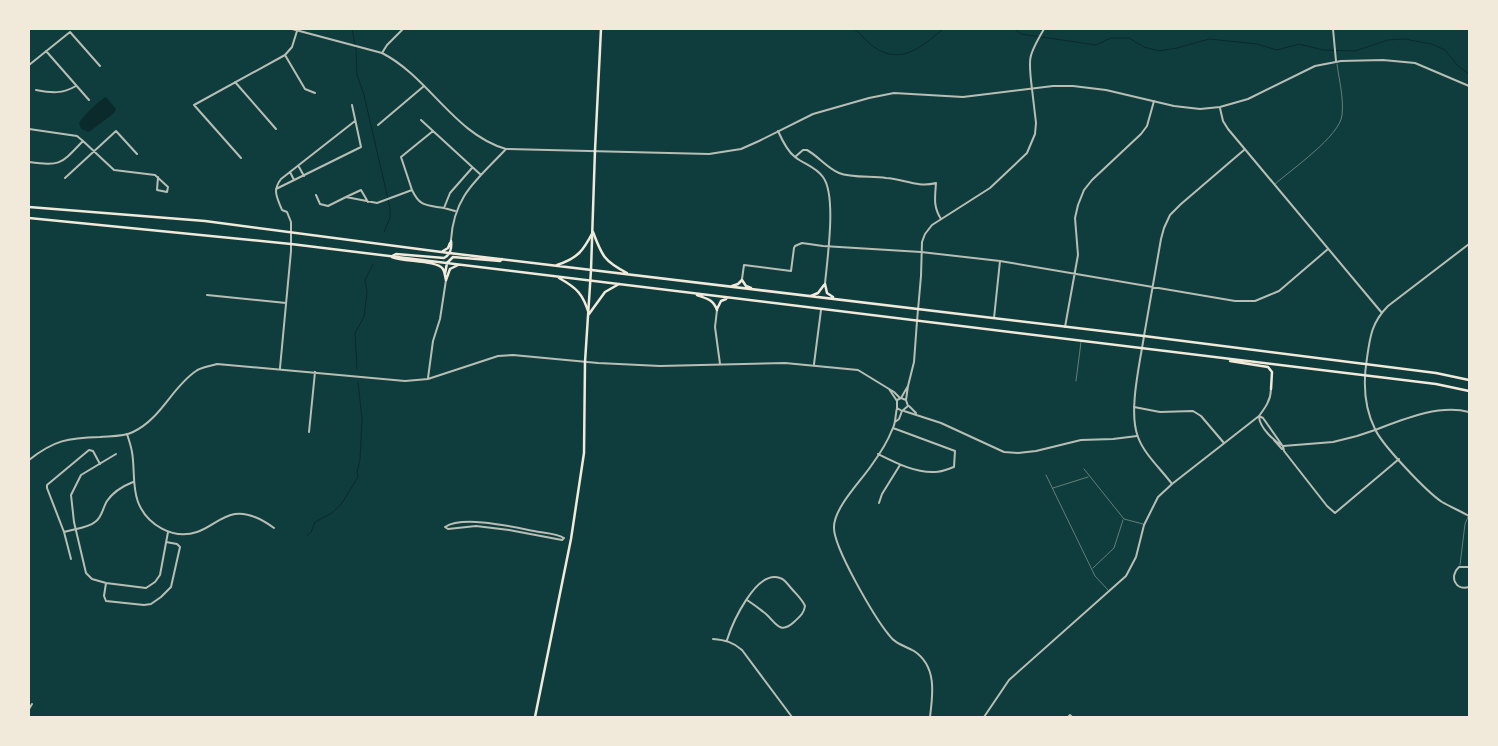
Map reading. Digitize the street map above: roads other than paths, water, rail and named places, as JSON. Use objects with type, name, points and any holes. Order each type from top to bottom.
[{"type":"main road","points":[[535,717],[557,611],[584,454],[585,362],[593,232],[601,29]]},
{"type":"main road","points":[[29,206],[205,221],[448,253],[1144,336],[1436,373],[1469,380]]},
{"type":"main road","points":[[29,218],[292,244],[1365,375],[1436,384],[1469,391]]},
{"type":"main road","points":[[555,265],[577,257],[584,249],[593,232]]},
{"type":"main road","points":[[593,232],[605,259],[629,274]]},
{"type":"main road","points":[[440,252],[448,248],[450,241]]},
{"type":"main road","points":[[391,256],[396,254],[440,259],[446,257],[451,248],[450,241]]},
{"type":"main road","points":[[391,256],[401,260],[438,265],[443,268],[446,280]]},
{"type":"main road","points":[[445,274],[447,263],[456,256],[500,261],[502,259]]},
{"type":"main road","points":[[446,280],[450,269],[459,265]]},
{"type":"main road","points":[[558,277],[577,289],[584,300],[589,314]]},
{"type":"main road","points":[[729,286],[736,285],[742,280],[746,286],[753,289]]},
{"type":"main road","points":[[589,314],[605,292],[619,284]]},
{"type":"main road","points":[[810,296],[818,293],[825,284]]},
{"type":"main road","points":[[825,284],[827,293],[837,299]]},
{"type":"main road","points":[[690,293],[714,302],[717,310]]},
{"type":"main road","points":[[717,310],[720,302],[728,298]]},
{"type":"main road","points":[[1217,358],[1268,367],[1272,372],[1271,389]]},
{"type":"street","points":[[292,29],[382,53],[404,66],[473,133],[494,146],[506,149],[717,153],[741,149],[813,114],[883,95],[908,93],[963,97],[1053,86],[1090,87],[1186,108],[1220,107],[1248,99],[1315,66],[1336,62],[1383,60],[1415,63],[1469,86]]},
{"type":"street","points":[[382,53],[386,46],[403,29]]},
{"type":"street","points":[[918,415],[906,400],[914,362],[921,252],[924,234],[932,225],[990,188],[1027,153],[1036,134],[1029,59],[1044,29]]},
{"type":"street","points":[[1333,29],[1336,62]]},
{"type":"street","points":[[241,158],[194,105],[285,56],[292,47],[297,30]]},
{"type":"street","points":[[29,65],[70,32],[100,66]]},
{"type":"street","points":[[46,51],[89,100]]},
{"type":"street","points":[[285,56],[305,89],[314,93]]},
{"type":"street","points":[[235,82],[276,129]]},
{"type":"street","points":[[36,90],[56,94],[63,93],[76,86]]},
{"type":"street","points":[[378,125],[424,86]]},
{"type":"street","points":[[1065,327],[1078,255],[1075,218],[1084,190],[1092,180],[1141,134],[1147,126],[1154,102]]},
{"type":"street","points":[[276,189],[361,147],[352,105]]},
{"type":"street","points":[[1220,107],[1223,121],[1244,150],[1382,313]]},
{"type":"street","points":[[421,120],[481,176]]},
{"type":"street","points":[[280,368],[292,244],[290,217],[287,212],[282,210],[275,193],[276,185],[355,121]]},
{"type":"street","points":[[29,129],[77,136],[114,170],[155,175],[158,177],[168,187],[167,192],[157,190],[158,177]]},
{"type":"street","points":[[65,178],[116,131],[136,154]]},
{"type":"street","points":[[433,131],[401,158],[412,190],[416,198],[423,205],[456,211]]},
{"type":"street","points":[[778,131],[786,147],[795,157],[812,167],[823,177],[828,188],[830,228],[825,284]]},
{"type":"street","points":[[29,162],[56,165],[83,142]]},
{"type":"street","points":[[450,241],[456,211],[463,195],[506,149]]},
{"type":"street","points":[[795,157],[800,152],[806,150],[841,174],[887,178],[911,184],[936,183],[934,205],[941,219]]},
{"type":"street","points":[[1172,484],[1143,446],[1134,421],[1134,407],[1142,349],[1161,239],[1170,215],[1244,150]]},
{"type":"street","points":[[298,166],[304,176]]},
{"type":"street","points":[[444,208],[450,193],[472,168]]},
{"type":"street","points":[[290,172],[294,180]]},
{"type":"street","points":[[316,195],[320,204],[328,206],[361,190],[368,202]]},
{"type":"street","points":[[346,197],[376,203],[412,190]]},
{"type":"street","points":[[742,280],[744,266],[791,271],[794,248],[798,244],[921,252],[1000,261],[1235,301],[1255,301],[1279,290],[1328,249]]},
{"type":"street","points":[[1469,244],[1382,313],[1374,323],[1370,336],[1365,375],[1365,398],[1375,430],[1434,496],[1469,516]]},
{"type":"street","points":[[994,318],[1000,261]]},
{"type":"street","points":[[428,379],[428,364],[432,341],[440,319],[446,280]]},
{"type":"street","points":[[207,295],[286,303]]},
{"type":"street","points":[[814,364],[821,309]]},
{"type":"street","points":[[717,310],[715,327],[720,364]]},
{"type":"street","points":[[29,460],[50,444],[60,441],[133,432],[149,422],[180,385],[197,370],[217,364],[280,368],[405,381],[428,379],[498,356],[520,355],[585,362],[660,366],[814,364],[860,371],[906,400]]},
{"type":"street","points":[[309,432],[315,372]]},
{"type":"street","points":[[896,401],[901,398],[908,386]]},
{"type":"street","points":[[888,389],[896,401],[897,408],[893,428],[834,520],[834,530],[836,542],[862,594],[889,635],[896,642],[918,654],[925,662],[932,677],[933,692],[930,717]]},
{"type":"street","points":[[984,717],[1009,680],[1109,592],[1131,569],[1144,525],[1158,497],[1259,416],[1271,395],[1271,389]]},
{"type":"street","points":[[895,422],[908,404]]},
{"type":"street","points":[[1134,407],[1160,412],[1193,411],[1201,416],[1224,443]]},
{"type":"street","points":[[897,408],[972,436],[1004,452],[1018,454],[1081,440],[1113,440],[1138,436]]},
{"type":"street","points":[[1271,436],[1283,446],[1333,442],[1357,436],[1400,420],[1448,408],[1469,412]]},
{"type":"street","points":[[1259,416],[1270,427],[1283,446],[1284,451]]},
{"type":"street","points":[[1259,416],[1259,421],[1266,430],[1327,506],[1335,513],[1399,458]]},
{"type":"street","points":[[1266,430],[1270,427]]},
{"type":"street","points":[[878,454],[900,465],[924,472],[937,472],[954,467],[955,451],[893,428]]},
{"type":"street","points":[[127,434],[132,452],[134,482],[138,501],[144,512],[154,523],[168,532],[181,534],[196,533],[228,516],[236,514],[251,515],[274,528]]},
{"type":"street","points":[[71,559],[64,532],[47,488],[48,485],[89,450],[93,451],[100,464]]},
{"type":"street","points":[[116,454],[81,475],[71,494],[71,507],[86,573],[92,579],[106,583],[146,588],[155,582],[160,575],[168,532]]},
{"type":"street","points":[[879,503],[882,494],[900,465]]},
{"type":"street","points":[[64,532],[95,523],[107,501],[114,493],[125,485],[134,482]]},
{"type":"street","points":[[460,522],[497,524],[564,538],[562,540],[476,526],[448,529],[445,527],[460,522]]},
{"type":"street","points":[[106,583],[104,596],[106,601],[151,604],[172,587],[180,548],[177,544],[166,542]]},
{"type":"street","points":[[1469,567],[1459,567],[1454,574],[1455,582],[1459,587],[1469,589]]},
{"type":"street","points":[[727,640],[737,614],[759,583],[764,580],[776,577],[782,578],[803,601],[805,606],[801,615],[789,627],[784,628],[779,627],[766,614],[747,600]]},
{"type":"street","points":[[713,638],[727,640],[742,650],[792,717]]},
{"type":"street","points":[[29,709],[32,704]]},
{"type":"street","points":[[1068,717],[1070,715],[1072,717]]},
{"type":"lane","points":[[1274,185],[1338,128],[1343,106],[1336,62]]},
{"type":"lane","points":[[1076,382],[1081,341]]},
{"type":"lane","points":[[1084,470],[1124,519],[1144,525]]},
{"type":"lane","points":[[1046,476],[1095,576],[1109,592]]},
{"type":"lane","points":[[1052,489],[1089,476]]},
{"type":"lane","points":[[1459,567],[1462,561],[1464,524],[1469,516]]},
{"type":"lane","points":[[1092,569],[1114,548],[1124,519]]},
{"type":"lane","points":[[1469,540],[1469,567]]},
{"type":"water","points":[[106,97],[116,109],[114,113],[89,132],[81,129],[79,123],[81,120],[95,105]]},
{"type":"waterway","points":[[352,29],[356,50],[357,75],[364,95],[390,208],[390,218],[384,232]]},
{"type":"waterway","points":[[854,29],[874,47],[894,55],[903,54],[919,47],[943,29]]},
{"type":"waterway","points":[[1015,29],[1021,34],[1096,45],[1111,38],[1129,38],[1144,47],[1159,51],[1209,39],[1257,44],[1277,50],[1299,44],[1323,50],[1355,51],[1388,40],[1404,39],[1432,44],[1445,50],[1458,66],[1469,74]]},
{"type":"waterway","points":[[357,369],[355,333],[364,317],[367,292],[365,280],[373,264]]},
{"type":"waterway","points":[[307,536],[315,522],[332,513],[342,503],[358,477],[362,420],[358,382]]}]
